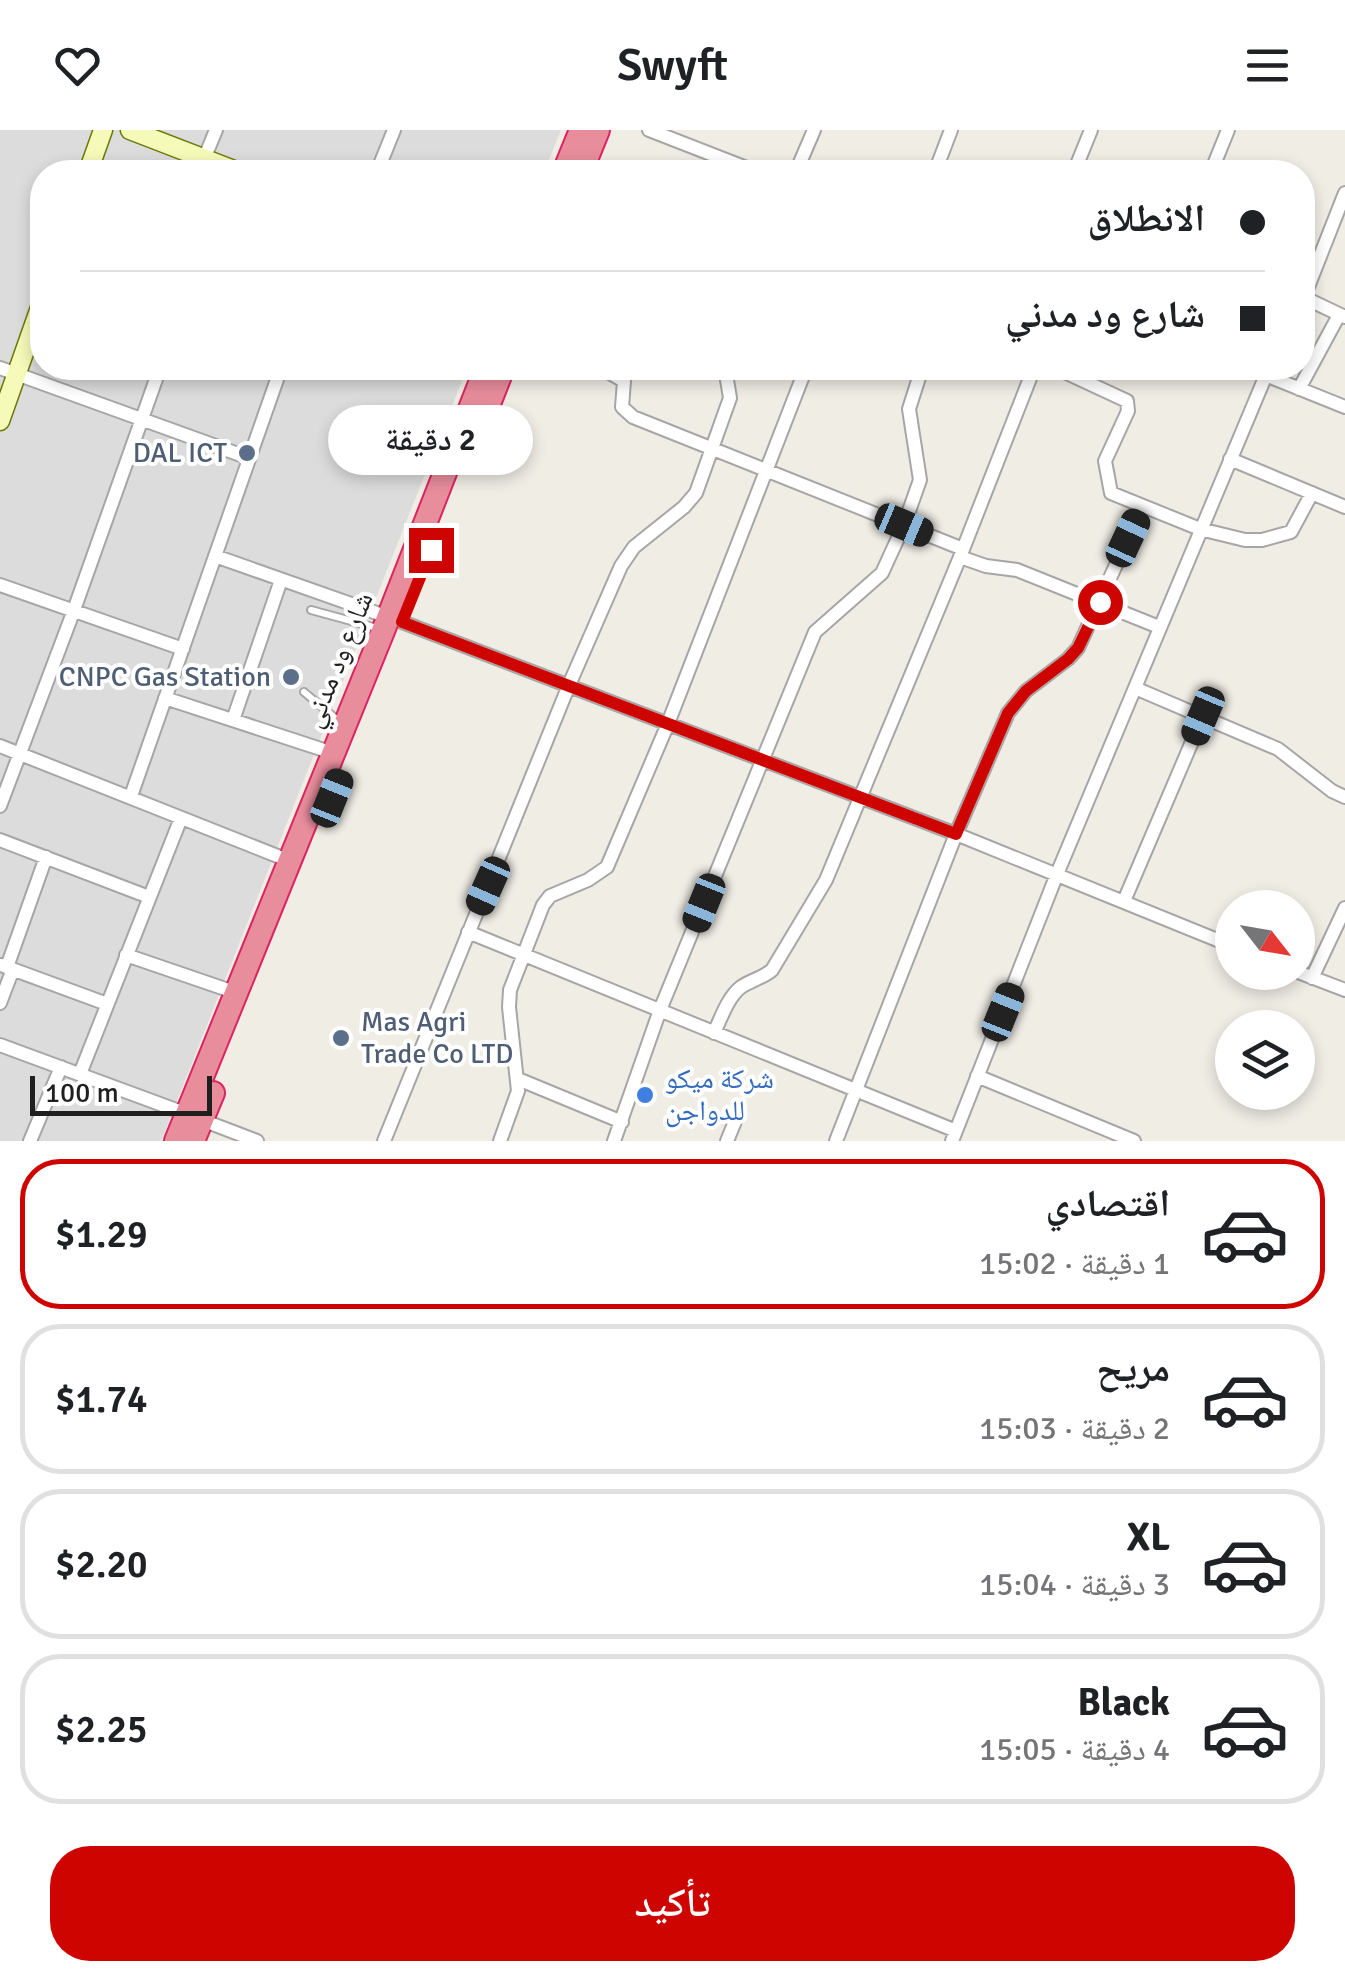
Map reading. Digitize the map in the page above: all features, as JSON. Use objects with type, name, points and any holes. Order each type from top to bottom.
[{"type":"highway","points":[[569,160],[581,130]]},
{"type":"highway","points":[[586,160],[598,130]]},
{"type":"highway","name":"شارع ود مدني","points":[[176,1141],[194,1125],[391,624],[482,380]]},
{"type":"highway","name":"شارع ود مدني","points":[[194,1125],[236,993],[333,754],[498,380]]},
{"type":"street","points":[[92,160],[103,130]]},
{"type":"street","points":[[130,130],[204,159],[216,130]]},
{"type":"street","points":[[382,160],[394,130]]},
{"type":"street","points":[[649,130],[726,160]]},
{"type":"street","points":[[801,160],[814,130]]},
{"type":"street","points":[[940,160],[952,130]]},
{"type":"street","points":[[1079,160],[1091,130]]},
{"type":"street","points":[[1216,160],[1228,130]]},
{"type":"street","points":[[1315,269],[1345,193]]},
{"type":"street","points":[[1315,303],[1342,316],[1315,362]]},
{"type":"street","points":[[0,421],[8,371],[30,326]]},
{"type":"street","points":[[33,380],[249,458]]},
{"type":"street","points":[[0,806],[155,380]]},
{"type":"street","points":[[131,796],[277,380]]},
{"type":"street","points":[[622,380],[622,407],[633,417],[904,525],[986,566],[1018,570],[1160,627]]},
{"type":"street","points":[[384,1141],[568,686],[627,555],[691,501],[730,398],[727,380]]},
{"type":"street","points":[[500,1141],[514,1104],[518,1079],[508,998],[523,953],[550,896],[607,868],[667,726],[801,380]]},
{"type":"street","points":[[614,1141],[660,1010],[815,632],[882,573],[904,525],[920,480],[910,409],[918,380]]},
{"type":"street","points":[[714,1033],[742,986],[772,970],[826,880],[1029,380]]},
{"type":"street","points":[[1082,380],[1127,401],[1128,410],[1105,461],[1111,492],[1200,528],[1254,540],[1291,532],[1312,493]]},
{"type":"street","points":[[468,932],[856,1091],[954,1136],[1057,874],[1264,380]]},
{"type":"street","points":[[1275,380],[1345,407]]},
{"type":"street","points":[[1299,390],[1305,380]]},
{"type":"street","points":[[1230,458],[1345,507]]},
{"type":"street","points":[[836,1141],[956,834],[1008,713],[1026,691],[1078,648],[1143,506]]},
{"type":"street","points":[[215,556],[956,834],[1215,939]]},
{"type":"street","points":[[232,720],[281,580]]},
{"type":"street","points":[[0,585],[183,649]]},
{"type":"street","points":[[1136,688],[1278,749],[1345,797]]},
{"type":"street","points":[[165,698],[333,754]]},
{"type":"street","points":[[1124,902],[1203,716]]},
{"type":"street","points":[[0,746],[290,861]]},
{"type":"street","points":[[80,1074],[181,818]]},
{"type":"street","points":[[0,840],[149,897]]},
{"type":"street","points":[[0,1003],[7,967],[46,858]]},
{"type":"street","points":[[1315,972],[1345,908]]},
{"type":"street","points":[[126,956],[236,993]]},
{"type":"street","points":[[7,967],[107,1004]]},
{"type":"street","points":[[1315,979],[1345,990]]},
{"type":"street","points":[[0,1045],[80,1074],[194,1125],[257,1141]]},
{"type":"street","points":[[30,1141],[61,1067]]},
{"type":"street","points":[[977,1076],[1134,1141]]},
{"type":"street","points":[[518,1079],[622,1122]]},
{"type":"street","points":[[727,1141],[736,1119]]},
{"type":"lane","points":[[311,610],[391,624]]},
{"type":"lane","points":[[304,692],[345,726]]},
{"type":"shaded area","points":[[0,130],[561,130],[549,160],[30,160],[30,380],[462,380],[161,1141],[0,1141]]},
{"type":"place","name":"DAL ICT","points":[[247,453]]},
{"type":"place","name":"CNPC Gas Station","points":[[291,677]]},
{"type":"place","name":"Mas Agri Trade Co LTD","points":[[341,1038]]},
{"type":"place","name":"شركة ميكو للدواجن","points":[[645,1095]]},
{"type":"route","points":[[431,550],[402,622],[956,834],[1016,700],[1078,648],[1100,602]]}]
